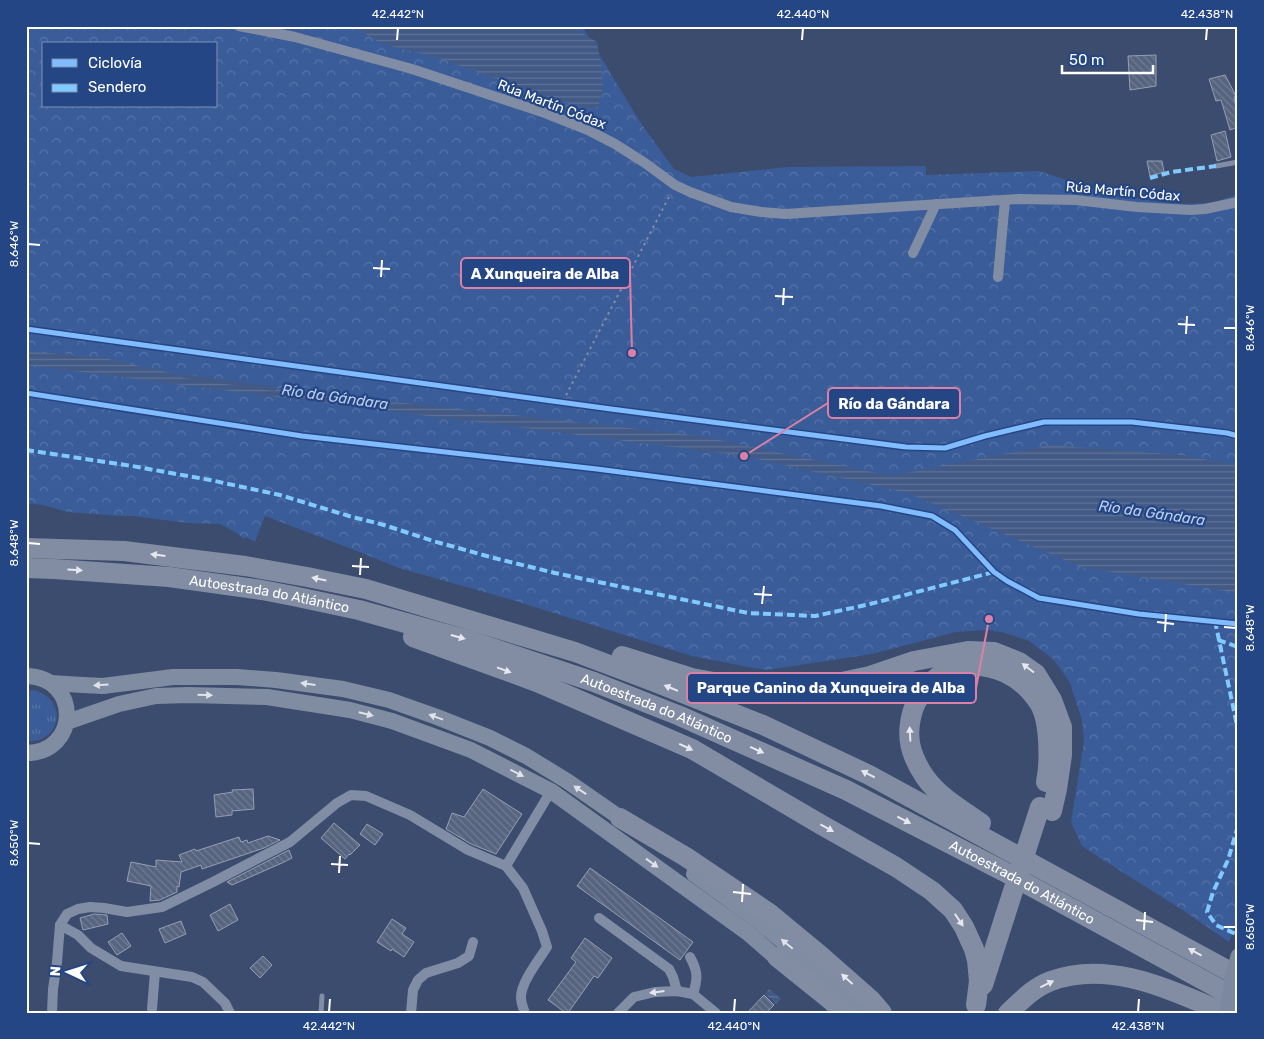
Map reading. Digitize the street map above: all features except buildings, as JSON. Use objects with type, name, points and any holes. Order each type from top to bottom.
[{"type":"highway","name":"Autoestrada do Atlántico","points":[[26,548],[124,551],[298,575],[366,589],[575,652],[763,725],[869,775],[1238,976]]},
{"type":"highway","name":"Autoestrada do Atlántico","points":[[26,568],[169,577],[293,596],[358,610],[474,642],[594,682],[680,716],[846,790],[1003,871],[1238,1000]]},
{"type":"highway","points":[[366,589],[413,592],[692,678],[756,688],[818,687],[870,676],[914,661],[968,651],[994,652],[1019,662],[1036,674],[1052,700],[1062,727],[1062,755],[1057,788],[1046,809],[979,1010]]},
{"type":"highway","points":[[293,596],[537,682],[692,749],[796,811],[896,867],[932,891],[953,910],[964,927],[977,960],[979,1010]]},
{"type":"highway","points":[[1046,809],[1048,774],[1046,724],[1041,705],[1023,685],[1010,674],[984,665],[956,668],[941,674],[926,687],[917,700],[910,720],[908,734],[913,758],[926,779],[946,798],[981,824],[1131,907],[1158,932]]},
{"type":"highway","points":[[620,818],[686,857],[769,913],[822,956],[871,1000],[882,1013]]},
{"type":"highway","points":[[777,957],[833,1002],[843,1013]]},
{"type":"highway","points":[[1008,1013],[1030,993],[1050,981],[1076,975],[1105,974],[1133,978],[1161,986],[1227,1013]]},
{"type":"main road","points":[[26,676],[34,676],[51,683],[59,690],[65,700],[67,710],[67,722],[57,742],[48,749],[30,756]]},
{"type":"main road","points":[[51,683],[102,686],[173,677],[237,677],[276,680],[343,689],[389,700],[490,738],[519,752],[567,781],[758,920],[814,966],[861,1013]]},
{"type":"main road","points":[[67,722],[119,704],[156,696],[266,697],[350,710],[392,721],[471,750],[551,791],[748,933],[777,957],[832,1013]]},
{"type":"main road","points":[[1227,1013],[1232,979],[1238,956]]},
{"type":"street","name":"Rúa Martín Códax","points":[[239,26],[296,37],[412,68],[545,113],[588,130],[615,144],[675,185],[731,207],[785,214],[1019,199],[1076,200],[1137,207],[1191,210],[1238,202]]},
{"type":"street","points":[[998,277],[1005,200]]},
{"type":"street","points":[[912,252],[936,204]]},
{"type":"street","points":[[506,866],[551,791]]},
{"type":"street","points":[[52,1013],[60,925],[67,914],[78,909],[90,907],[126,912],[162,907],[290,842],[336,803],[351,795],[366,796],[410,815],[468,850],[506,866],[523,888],[547,947],[524,983],[521,996],[525,1013]]},
{"type":"street","points":[[599,918],[669,969],[678,990]]},
{"type":"street","points":[[60,925],[78,935],[91,948],[121,966],[192,977],[204,982],[225,1003],[230,1013]]},
{"type":"street","points":[[411,1013],[413,990],[418,980],[426,973],[458,963],[469,956],[473,942]]},
{"type":"street","points":[[690,957],[696,967],[697,982],[693,994]]},
{"type":"street","points":[[152,1009],[155,972]]},
{"type":"street","points":[[618,1013],[634,997],[654,992],[678,990],[693,994],[716,1013]]},
{"type":"lane","points":[[1216,166],[1238,162]]},
{"type":"lane","points":[[321,1013],[322,996]]},
{"type":"path","points":[[563,401],[675,185]]},
{"type":"path","points":[[26,329],[906,447],[944,448],[1044,422],[1132,422],[1238,436]]},
{"type":"path","points":[[26,393],[302,436],[597,469],[882,506],[932,516],[955,530],[994,572],[1039,598],[1139,614],[1238,624]]},
{"type":"green space","points":[[26,26],[582,26],[640,122],[674,169],[691,177],[788,167],[926,166],[926,175],[1039,171],[1113,195],[1182,204],[1218,201],[1238,194],[1238,917],[1229,942],[1082,846],[1071,822],[1084,742],[1082,720],[1070,683],[1053,659],[1029,641],[1006,633],[988,630],[956,632],[872,654],[767,670],[692,656],[509,599],[399,568],[265,516],[255,542],[246,537],[244,539],[220,524],[188,523],[133,516],[68,512],[43,505],[26,503]]},
{"type":"green space","points":[[34,690],[45,695],[52,703],[56,711],[56,720],[53,729],[47,736],[38,740],[26,741],[26,691]]},
{"type":"water","points":[[357,26],[570,26],[597,42],[603,81],[601,97],[598,106],[592,109],[562,102],[435,57],[382,44],[358,29]]},
{"type":"water","points":[[26,351],[104,358],[184,376],[270,388],[700,436],[891,476],[1050,445],[1179,455],[1238,465],[1238,593],[1081,567],[908,493],[744,456],[26,365]]},
{"type":"water","points":[[769,989],[781,999],[776,1004],[765,994]]},
{"type":"waterway","name":"Río da Gándara","points":[[184,376],[274,389]]},
{"type":"marked path","points":[[1150,178],[1171,172],[1216,166]]},
{"type":"marked path","points":[[26,450],[132,466],[280,495],[494,558],[555,573],[748,613],[815,616],[994,572]]},
{"type":"marked path","points":[[1215,621],[1238,730]]},
{"type":"marked path","points":[[1218,640],[1238,647]]},
{"type":"marked path","points":[[1238,826],[1228,860],[1213,892],[1207,912],[1216,925],[1238,935]]},
{"type":"cycle path","points":[[26,329],[611,409],[906,447],[945,448],[1044,422],[1132,422],[1227,433],[1238,436]]},
{"type":"cycle path","points":[[26,393],[302,436],[597,469],[881,506],[932,516],[955,530],[994,572],[1039,598],[1139,614],[1238,624]]},
{"type":"place","name":"A Xunqueira de Alba","points":[[632,353]]},
{"type":"place","name":"Río da Gándara","points":[[744,456]]},
{"type":"place","name":"Parque Canino da Xunqueira de Alba","points":[[989,619]]}]
